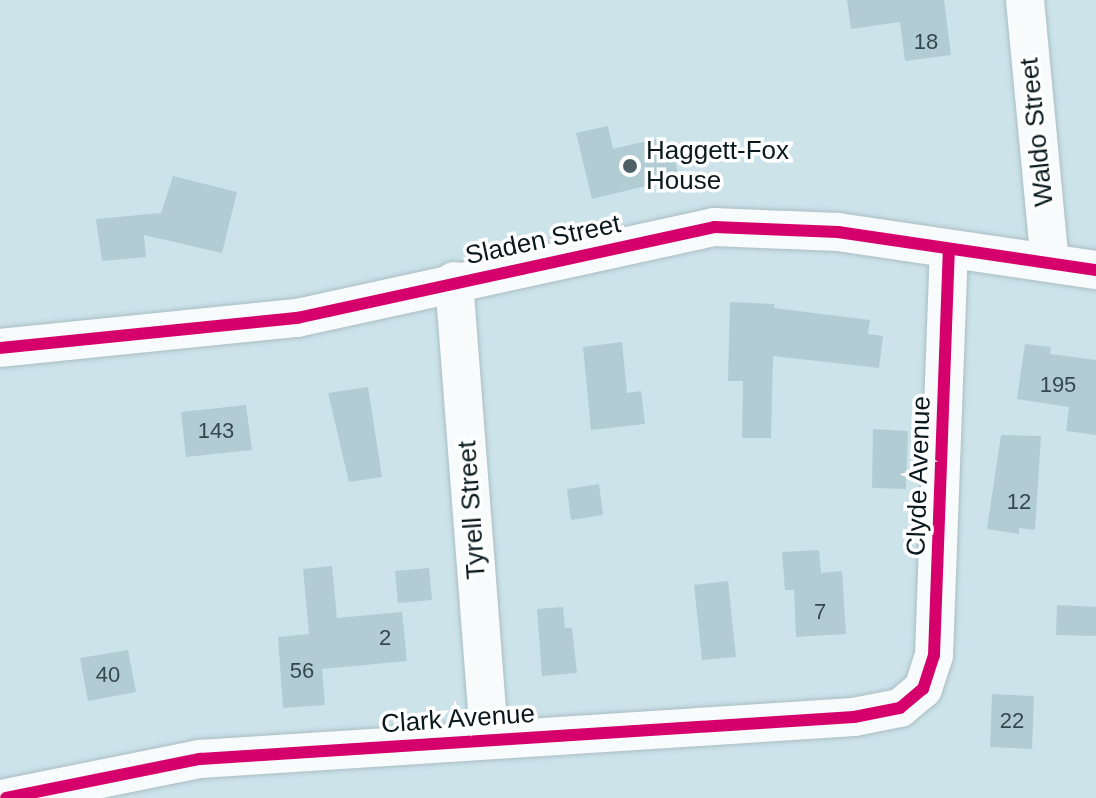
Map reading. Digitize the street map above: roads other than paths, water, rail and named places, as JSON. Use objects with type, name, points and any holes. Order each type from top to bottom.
[{"type":"street","name":"Waldo Street","points":[[1025,0],[1050,263]]},
{"type":"street","name":"Sladen Street","points":[[0,348],[297,318],[454,281],[714,227],[838,232],[1096,270]]},
{"type":"street","name":"Clyde Avenue","points":[[913,699],[931,673],[934,655],[949,249]]},
{"type":"street","name":"Tyrell Street","points":[[454,281],[489,738]]},
{"type":"street","name":"Clark Avenue","points":[[6,798],[200,759],[489,738],[870,716],[913,699]]},
{"type":"place","name":"Haggett-Fox House","points":[[630,166]]}]
